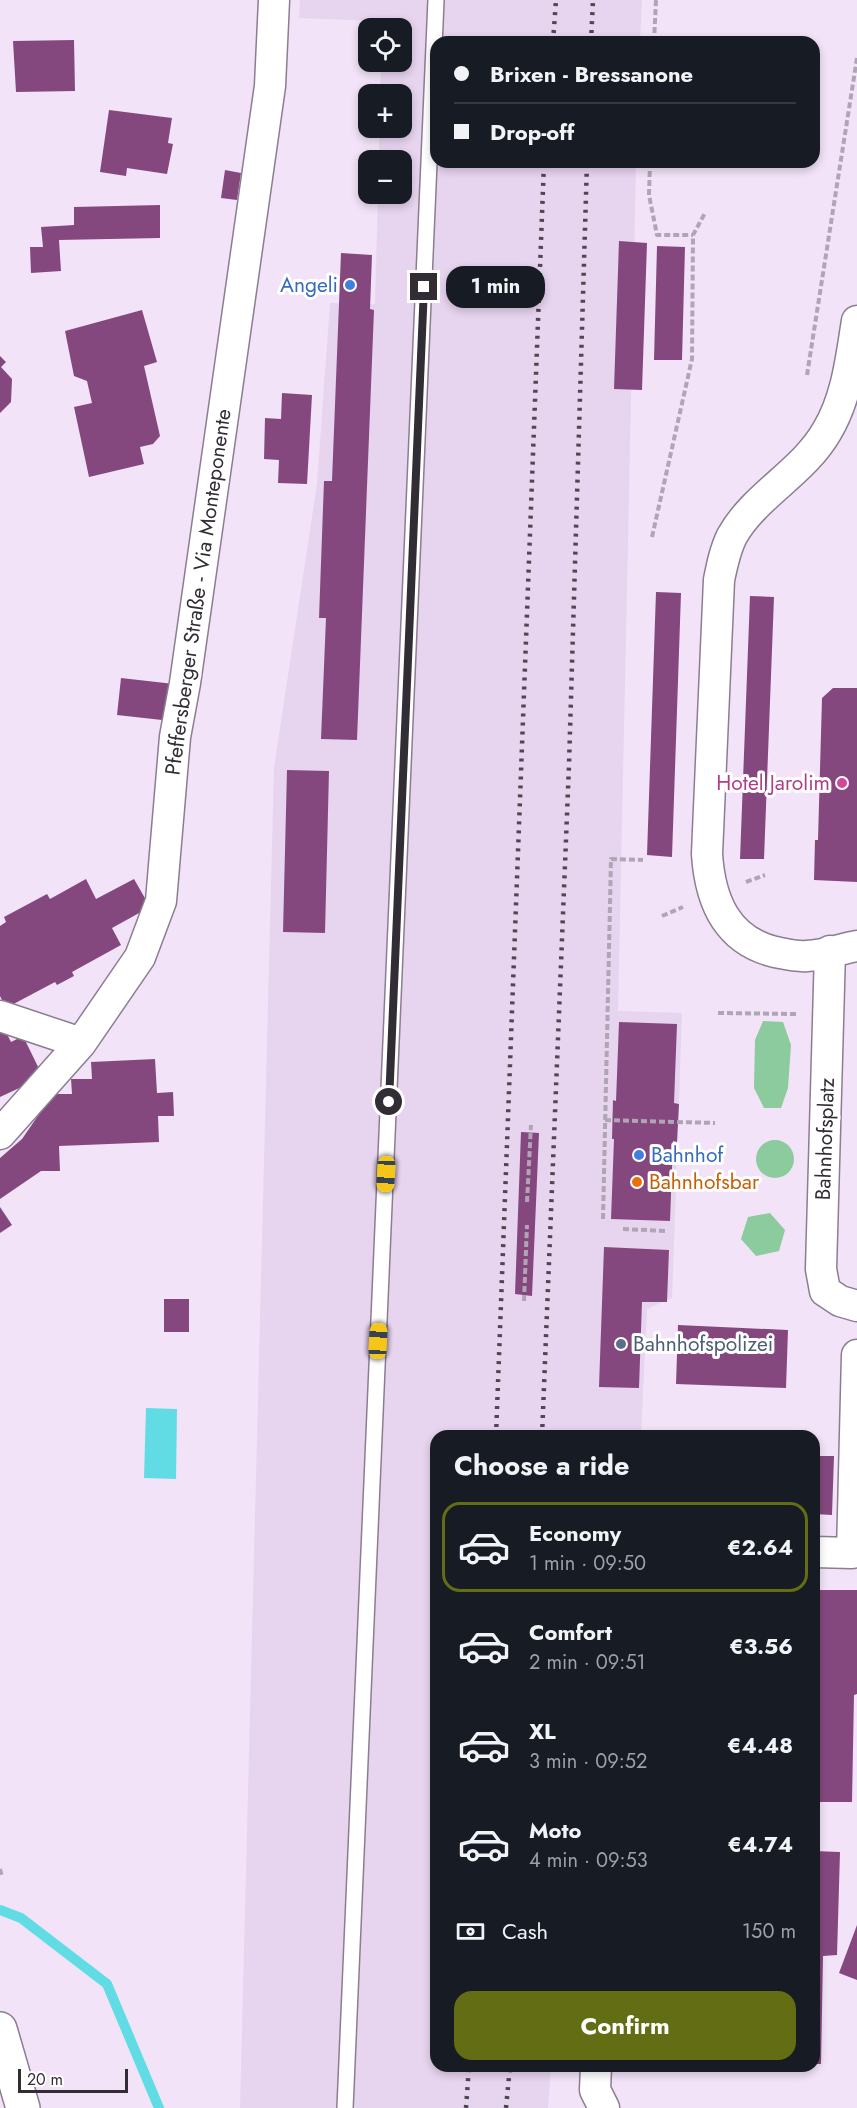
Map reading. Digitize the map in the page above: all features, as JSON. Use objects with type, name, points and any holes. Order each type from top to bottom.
[{"type":"highway","points":[[0,2029],[23,2108]]},
{"type":"street","name":"Pfeffersberger Straße - Via Monteponente","points":[[0,1134],[81,1043],[140,957],[161,901],[175,737],[185,683],[270,86],[274,0]]},
{"type":"street","points":[[844,949],[806,957],[763,949],[742,937],[724,919],[713,895],[707,854],[719,580],[723,559],[732,537],[747,516],[808,458],[827,432],[841,403],[857,321]]},
{"type":"street","name":"Bahnhofsplatz","points":[[844,949],[828,1002],[821,1269],[825,1291],[840,1301],[857,1306]]},
{"type":"street","points":[[0,1016],[81,1043]]},
{"type":"street","points":[[820,1552],[852,1553],[857,1355]]},
{"type":"street","points":[[596,2072],[595,2090],[604,2108]]},
{"type":"lane","points":[[434,36],[436,0]]},
{"type":"lane","points":[[345,2108],[430,139]]},
{"type":"path","points":[[654,36],[656,0]]},
{"type":"path","points":[[807,375],[857,58]]},
{"type":"path","points":[[650,168],[649,195],[657,235],[693,235]]},
{"type":"path","points":[[652,537],[692,359],[693,235],[705,213]]},
{"type":"path","points":[[603,1219],[611,858],[643,860]]},
{"type":"path","points":[[718,1012],[800,1014],[828,1002]]},
{"type":"path","points":[[605,1120],[715,1123]]},
{"type":"path","points":[[527,1202],[531,1125]]},
{"type":"path","points":[[524,1301],[527,1225]]},
{"type":"path","points":[[623,1229],[667,1231]]},
{"type":"path","points":[[0,1869],[2,1877],[0,1876]]},
{"type":"shaded area","points":[[300,0],[642,0],[640,36],[430,36],[430,168],[636,168],[618,1011],[682,1013],[672,1298],[647,1309],[641,1430],[430,1430],[430,2072],[551,2072],[548,2108],[240,2108],[274,768],[317,484],[330,303],[375,304],[378,204],[412,204],[412,150],[379,150],[379,138],[412,138],[412,84],[380,84],[381,72],[412,72],[412,18],[358,18],[358,20],[299,18]]},
{"type":"green space","points":[[763,1021],[783,1022],[791,1045],[788,1088],[781,1108],[764,1108],[754,1088],[755,1040]]},
{"type":"green space","points":[[775,1140],[788,1146],[794,1159],[788,1172],[775,1178],[762,1172],[756,1159],[762,1146]]},
{"type":"green space","points":[[770,1213],[785,1230],[779,1251],[756,1256],[741,1239],[748,1217]]},
{"type":"water","points":[[146,1408],[177,1409],[176,1479],[144,1478]]},
{"type":"building","points":[[74,40],[75,91],[16,92],[13,41]]},
{"type":"building","points":[[109,110],[172,118],[168,143],[173,144],[167,174],[127,168],[126,176],[100,172]]},
{"type":"building","points":[[225,170],[241,173],[237,200],[221,198]]},
{"type":"building","points":[[160,205],[160,238],[59,240],[61,271],[31,273],[30,247],[43,247],[41,227],[74,225],[74,207]]},
{"type":"building","points":[[619,241],[647,243],[642,390],[614,389]]},
{"type":"building","points":[[657,246],[685,247],[682,360],[654,360]]},
{"type":"building","points":[[341,253],[372,255],[370,309],[374,310],[357,740],[321,739],[326,618],[319,618],[324,481],[332,481]]},
{"type":"building","points":[[142,310],[157,362],[144,366],[160,436],[153,444],[140,447],[144,464],[89,477],[74,407],[92,403],[87,381],[74,376],[65,331]]},
{"type":"building","points":[[0,356],[6,362],[1,367],[12,379],[11,402],[0,413]]},
{"type":"building","points":[[282,393],[312,395],[307,484],[278,483],[279,460],[264,459],[265,418],[281,419]]},
{"type":"building","points":[[656,592],[681,593],[672,857],[647,855]]},
{"type":"building","points":[[750,596],[774,597],[764,859],[740,859]]},
{"type":"building","points":[[121,678],[174,684],[171,721],[117,715]]},
{"type":"building","points":[[833,688],[857,688],[857,882],[814,880],[815,840],[818,840],[822,698]]},
{"type":"building","points":[[287,770],[329,771],[325,933],[283,932]]},
{"type":"building","points":[[86,879],[96,899],[134,879],[150,907],[112,928],[121,945],[72,972],[74,976],[57,985],[55,982],[6,1008],[0,996],[0,926],[6,922],[4,917],[47,894],[50,899]]},
{"type":"building","points":[[619,1022],[677,1024],[674,1103],[679,1104],[677,1142],[673,1141],[670,1221],[611,1219],[613,1100],[616,1101]]},
{"type":"building","points":[[3,1026],[11,1042],[23,1036],[43,1077],[0,1097],[0,1028]]},
{"type":"building","points":[[155,1059],[157,1093],[173,1092],[174,1116],[158,1116],[159,1142],[59,1146],[60,1171],[41,1171],[0,1199],[0,1158],[22,1139],[53,1094],[72,1094],[71,1079],[92,1079],[91,1062]]},
{"type":"building","points":[[521,1132],[539,1133],[532,1296],[515,1294]]},
{"type":"building","points":[[0,1207],[12,1225],[0,1233]]},
{"type":"building","name":"Bahnhofspolizei","points":[[604,1247],[669,1250],[667,1302],[642,1302],[639,1388],[599,1387]]},
{"type":"building","points":[[164,1299],[189,1299],[189,1332],[164,1332]]},
{"type":"building","points":[[678,1325],[788,1330],[786,1388],[676,1384]]},
{"type":"building","points":[[820,1456],[834,1456],[832,1515],[820,1514]]},
{"type":"building","points":[[820,1590],[857,1590],[857,1694],[854,1695],[852,1802],[820,1802]]},
{"type":"building","points":[[820,1851],[840,1852],[837,1955],[823,1956],[821,2064]]},
{"type":"building","points":[[857,1925],[857,1980],[839,1973]]},
{"type":"waterway","points":[[0,1910],[21,1918],[107,1984],[159,2108]]},
{"type":"railway","points":[[553,36],[556,0]]},
{"type":"railway","points":[[591,36],[593,0]]},
{"type":"railway","points":[[496,1430],[544,168]]},
{"type":"railway","points":[[542,1430],[569,765],[587,168]]},
{"type":"railway","points":[[466,2108],[469,2072]]},
{"type":"railway","points":[[506,2108],[509,2072]]},
{"type":"place","name":"Angeli","points":[[350,285]]},
{"type":"place","name":"Hotel Jarolim","points":[[842,783]]},
{"type":"place","name":"Bahnhof","points":[[639,1155]]},
{"type":"place","name":"Bahnhofsbar","points":[[637,1182]]},
{"type":"place","name":"Bahnhofspolizei","points":[[621,1344]]},
{"type":"route","points":[[389,1102],[424,287]]}]
